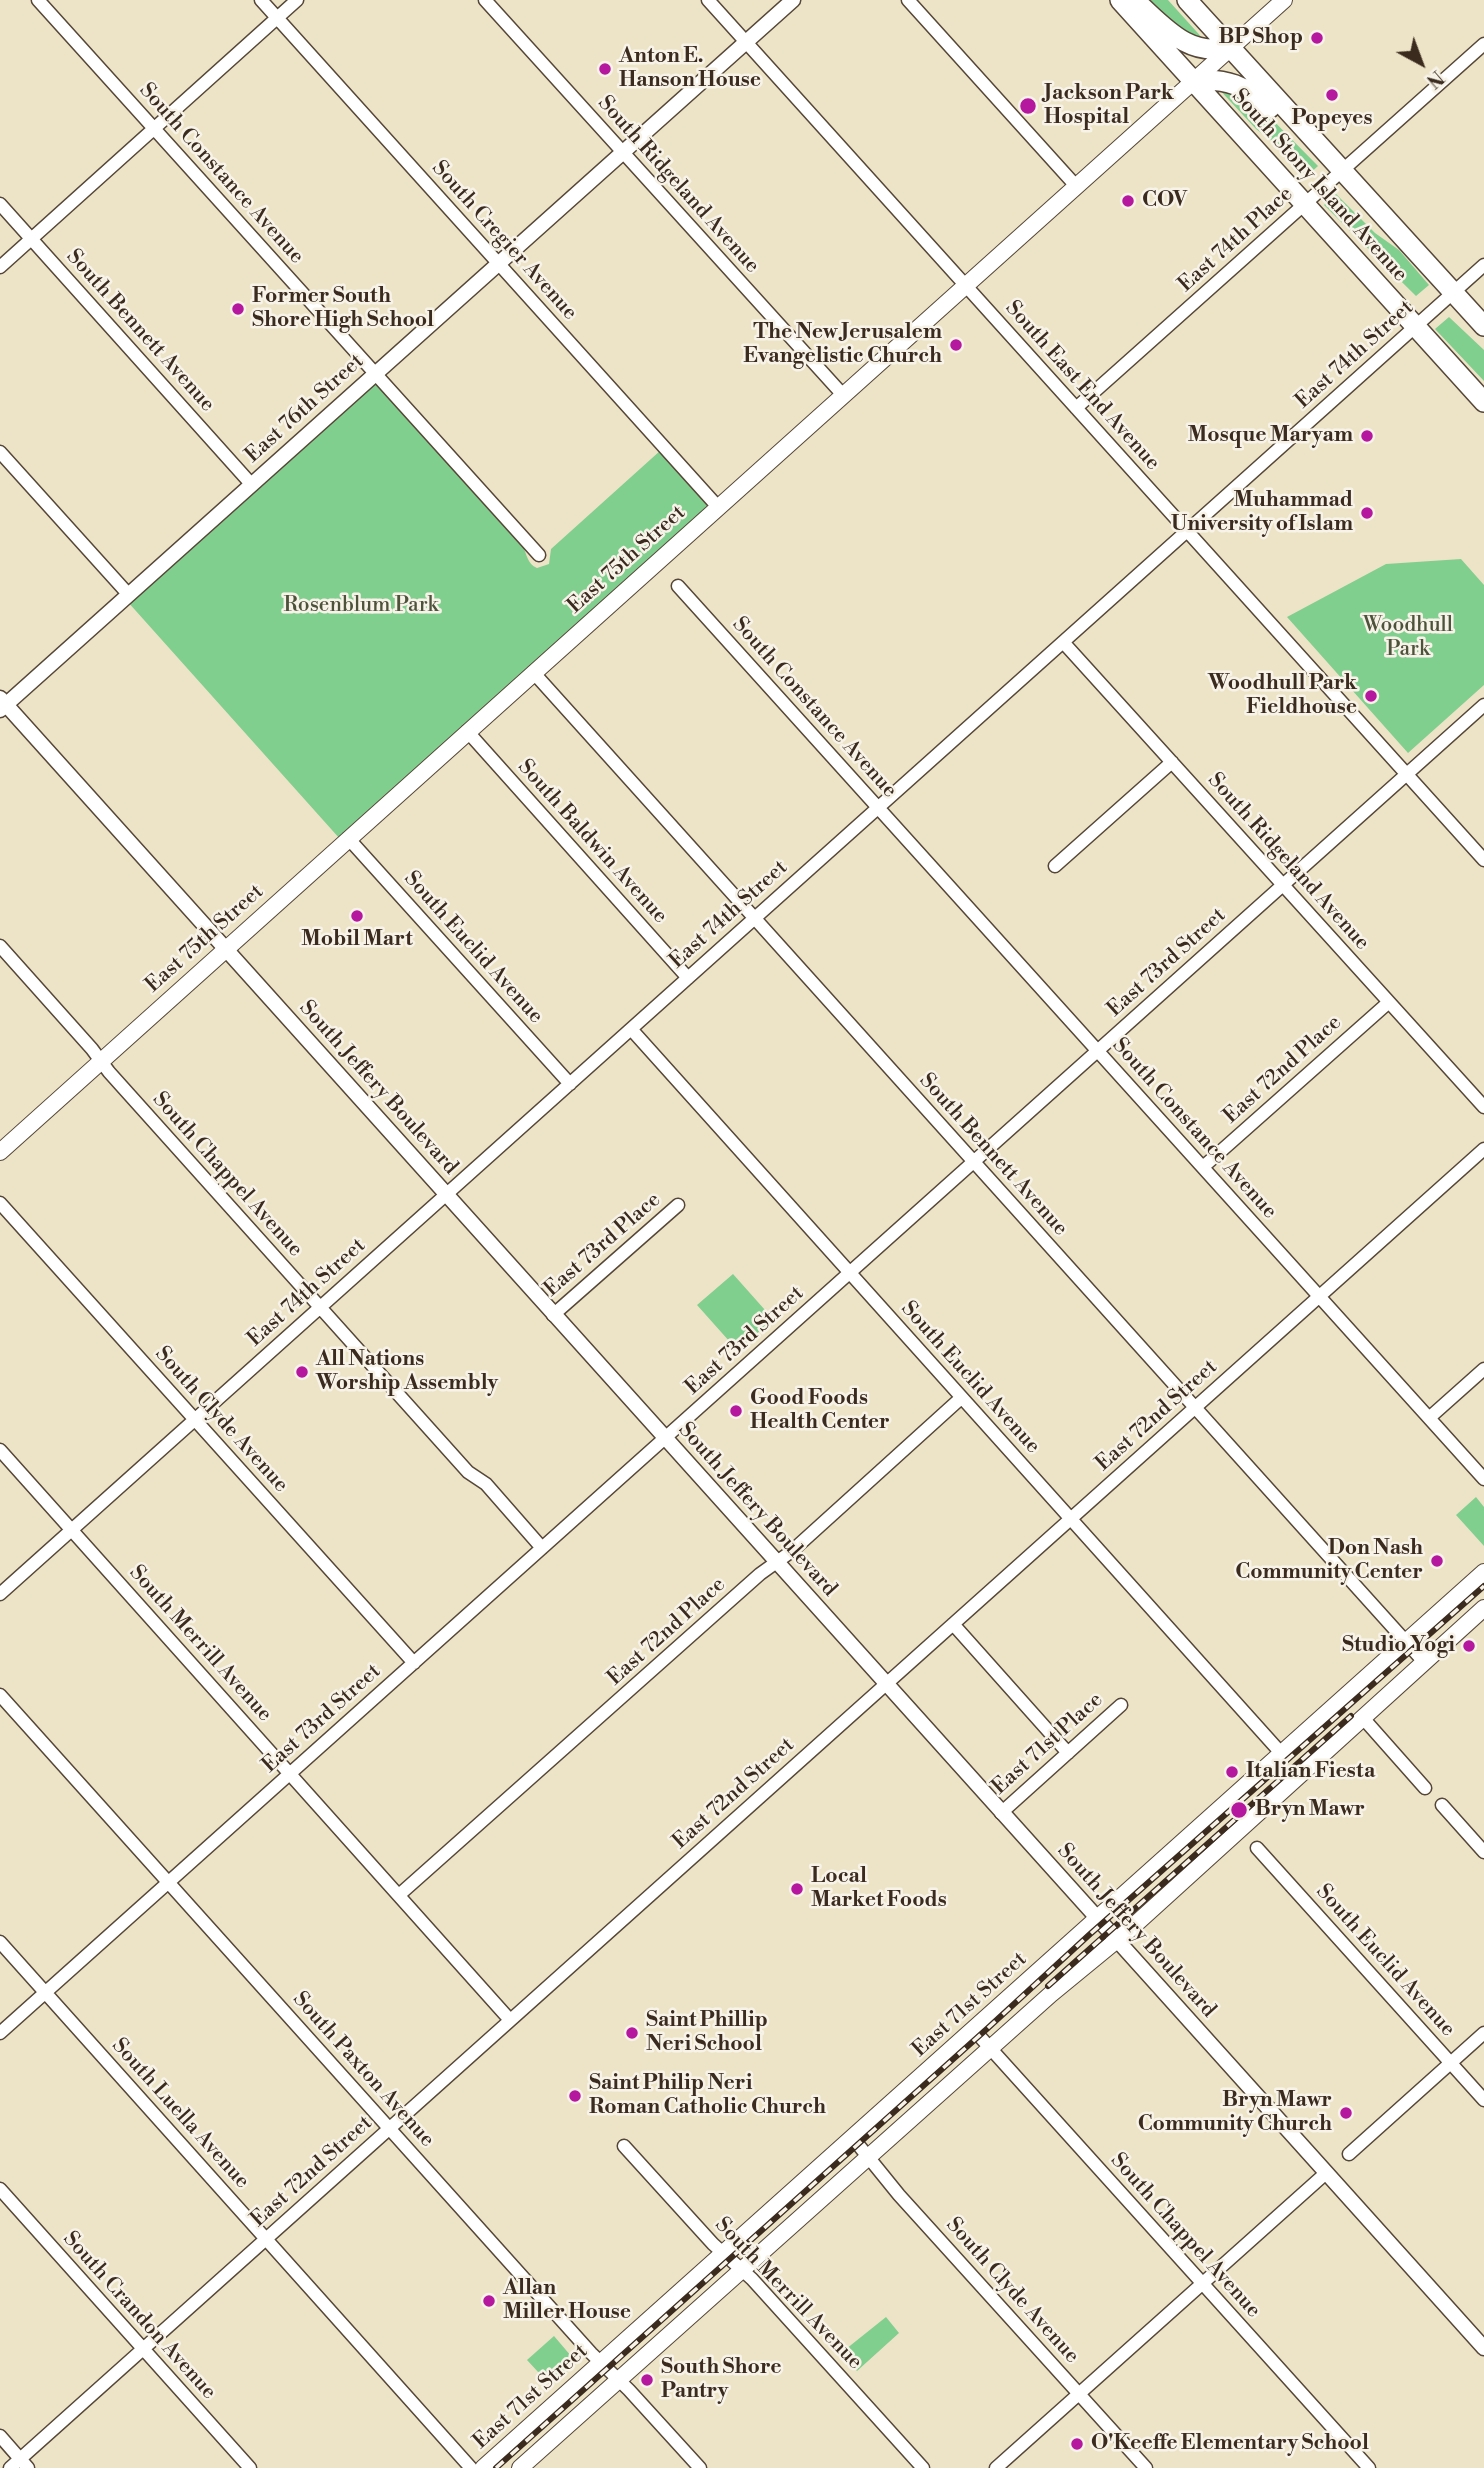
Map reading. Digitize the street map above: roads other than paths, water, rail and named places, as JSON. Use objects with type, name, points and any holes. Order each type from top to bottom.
[{"type":"highway","name":"South Stony Island Avenue","points":[[1187,0],[1484,326]]},
{"type":"highway","name":"South Stony Island Avenue","points":[[1123,3],[1484,402]]},
{"type":"highway","points":[[1123,3],[1141,6],[1167,29],[1195,48],[1230,47]]},
{"type":"highway","points":[[1193,81],[1222,80],[1251,91],[1275,112],[1294,118]]},
{"type":"main road","name":"East 75th Street","points":[[0,1152],[1284,0]]},
{"type":"main road","name":"East 71st Street","points":[[484,2468],[1484,1572]]},
{"type":"main road","points":[[520,2468],[990,2048],[1116,1940],[1484,1608]]},
{"type":"street","name":"South Constance Avenue","points":[[38,0],[539,555]]},
{"type":"street","name":"South Cregier Avenue","points":[[261,0],[718,507]]},
{"type":"street","points":[[0,267],[297,0]]},
{"type":"street","name":"South Ridgeland Avenue","points":[[485,0],[843,395]]},
{"type":"street","name":"South East End Avenue","points":[[708,0],[1484,860]]},
{"type":"street","name":"East 76th Street","points":[[2,704],[129,595],[793,0]]},
{"type":"street","points":[[908,0],[1076,186]]},
{"type":"street","name":"East 74th Place","points":[[1076,408],[1484,44]]},
{"type":"street","name":"South Bennett Avenue","points":[[0,204],[252,485]]},
{"type":"street","name":"East 74th Street","points":[[0,1594],[1484,265]]},
{"type":"street","points":[[0,452],[129,595]]},
{"type":"street","name":"South Constance Avenue","points":[[678,586],[1484,1479]]},
{"type":"street","name":"South Ridgeland Avenue","points":[[1063,642],[1484,1107]]},
{"type":"street","name":"South Bennett Avenue","points":[[533,672],[1424,1663]]},
{"type":"street","name":"South Jeffery Boulevard","points":[[2,704],[1484,2348]]},
{"type":"street","name":"East 73rd Street","points":[[0,2033],[1484,705]]},
{"type":"street","name":"South Baldwin Avenue","points":[[467,732],[688,978]]},
{"type":"street","points":[[1055,866],[1172,762]]},
{"type":"street","name":"South Euclid Avenue","points":[[348,838],[570,1084]]},
{"type":"street","name":"South Chappel Avenue","points":[[0,946],[468,1472],[486,1484],[542,1548]]},
{"type":"street","name":"East 72nd Place","points":[[1203,1167],[1389,1002]]},
{"type":"street","name":"South Euclid Avenue","points":[[631,1029],[1281,1753]]},
{"type":"street","name":"East 72nd Street","points":[[19,2465],[143,2349],[1484,1149]]},
{"type":"street","name":"South Clyde Avenue","points":[[0,1203],[414,1663]]},
{"type":"street","name":"East 73rd Place","points":[[553,1315],[678,1205]]},
{"type":"street","points":[[1429,1418],[1484,1369]]},
{"type":"street","name":"East 72nd Place","points":[[399,1895],[761,1573],[792,1551],[961,1398]]},
{"type":"street","name":"South Merrill Avenue","points":[[0,1450],[510,2020]]},
{"type":"street","points":[[953,1624],[1068,1752]]},
{"type":"street","name":"South Paxton Avenue","points":[[0,1695],[389,2129],[700,2468]]},
{"type":"street","name":"East 71st Place","points":[[1001,1813],[1121,1705]]},
{"type":"street","points":[[1363,1718],[1425,1788]]},
{"type":"street","points":[[1442,1805],[1484,1852]]},
{"type":"street","name":"South Euclid Avenue","points":[[1257,1848],[1484,2100]]},
{"type":"street","name":"South Luella Avenue","points":[[0,1941],[471,2468]]},
{"type":"street","name":"South Chappel Avenue","points":[[973,2029],[1369,2468]]},
{"type":"street","points":[[1349,2154],[1484,2033]]},
{"type":"street","name":"South Clyde Avenue","points":[[852,2137],[1146,2468]]},
{"type":"street","name":"South Merrill Avenue","points":[[624,2146],[923,2468]]},
{"type":"street","points":[[996,2468],[1326,2173]]},
{"type":"street","name":"South Crandon Avenue","points":[[0,2189],[250,2468]]},
{"type":"street","points":[[0,2437],[19,2465]]},
{"type":"railway","points":[[496,2468],[1089,1935],[1484,1586]]},
{"type":"railway","points":[[1048,1986],[1351,1716]]},
{"type":"place","name":"BP Shop","points":[[1317,38]]},
{"type":"place","name":"Anton E. Hanson House","points":[[605,69]]},
{"type":"place","name":"Popeyes","points":[[1332,95]]},
{"type":"place","name":"Jackson Park Hospital","points":[[1028,106]]},
{"type":"place","name":"COV","points":[[1128,201]]},
{"type":"place","name":"Former South Shore High School","points":[[238,309]]},
{"type":"place","name":"The New Jerusalem Evangelistic Church","points":[[956,345]]},
{"type":"place","name":"Mosque Maryam","points":[[1367,436]]},
{"type":"place","name":"Muhammad University of Islam","points":[[1367,513]]},
{"type":"place","name":"Woodhull Park Fieldhouse","points":[[1371,696]]},
{"type":"place","name":"Mobil Mart","points":[[357,916]]},
{"type":"place","name":"All Nations Worship Assembly","points":[[302,1372]]},
{"type":"place","name":"Good Foods Health Center","points":[[736,1411]]},
{"type":"place","name":"Don Nash Community Center","points":[[1437,1561]]},
{"type":"place","name":"Studio Yogi","points":[[1469,1646]]},
{"type":"place","name":"Italian Fiesta","points":[[1232,1772]]},
{"type":"place","name":"Bryn Mawr","points":[[1239,1810]]},
{"type":"place","name":"Local Market Foods","points":[[797,1889]]},
{"type":"place","name":"Saint Phillip Neri School","points":[[632,2033]]},
{"type":"place","name":"Saint Philip Neri Roman Catholic Church","points":[[575,2096]]},
{"type":"place","name":"Bryn Mawr Community Church","points":[[1346,2113]]},
{"type":"place","name":"Allan Miller House","points":[[489,2301]]},
{"type":"place","name":"South Shore Pantry","points":[[647,2380]]},
{"type":"place","name":"O'Keeffe Elementary School","points":[[1077,2444]]},
{"type":"park label","name":"Rosenblum Park","points":[[361,606]]},
{"type":"park label","name":"Woodhull Park","points":[[1408,638]]}]
